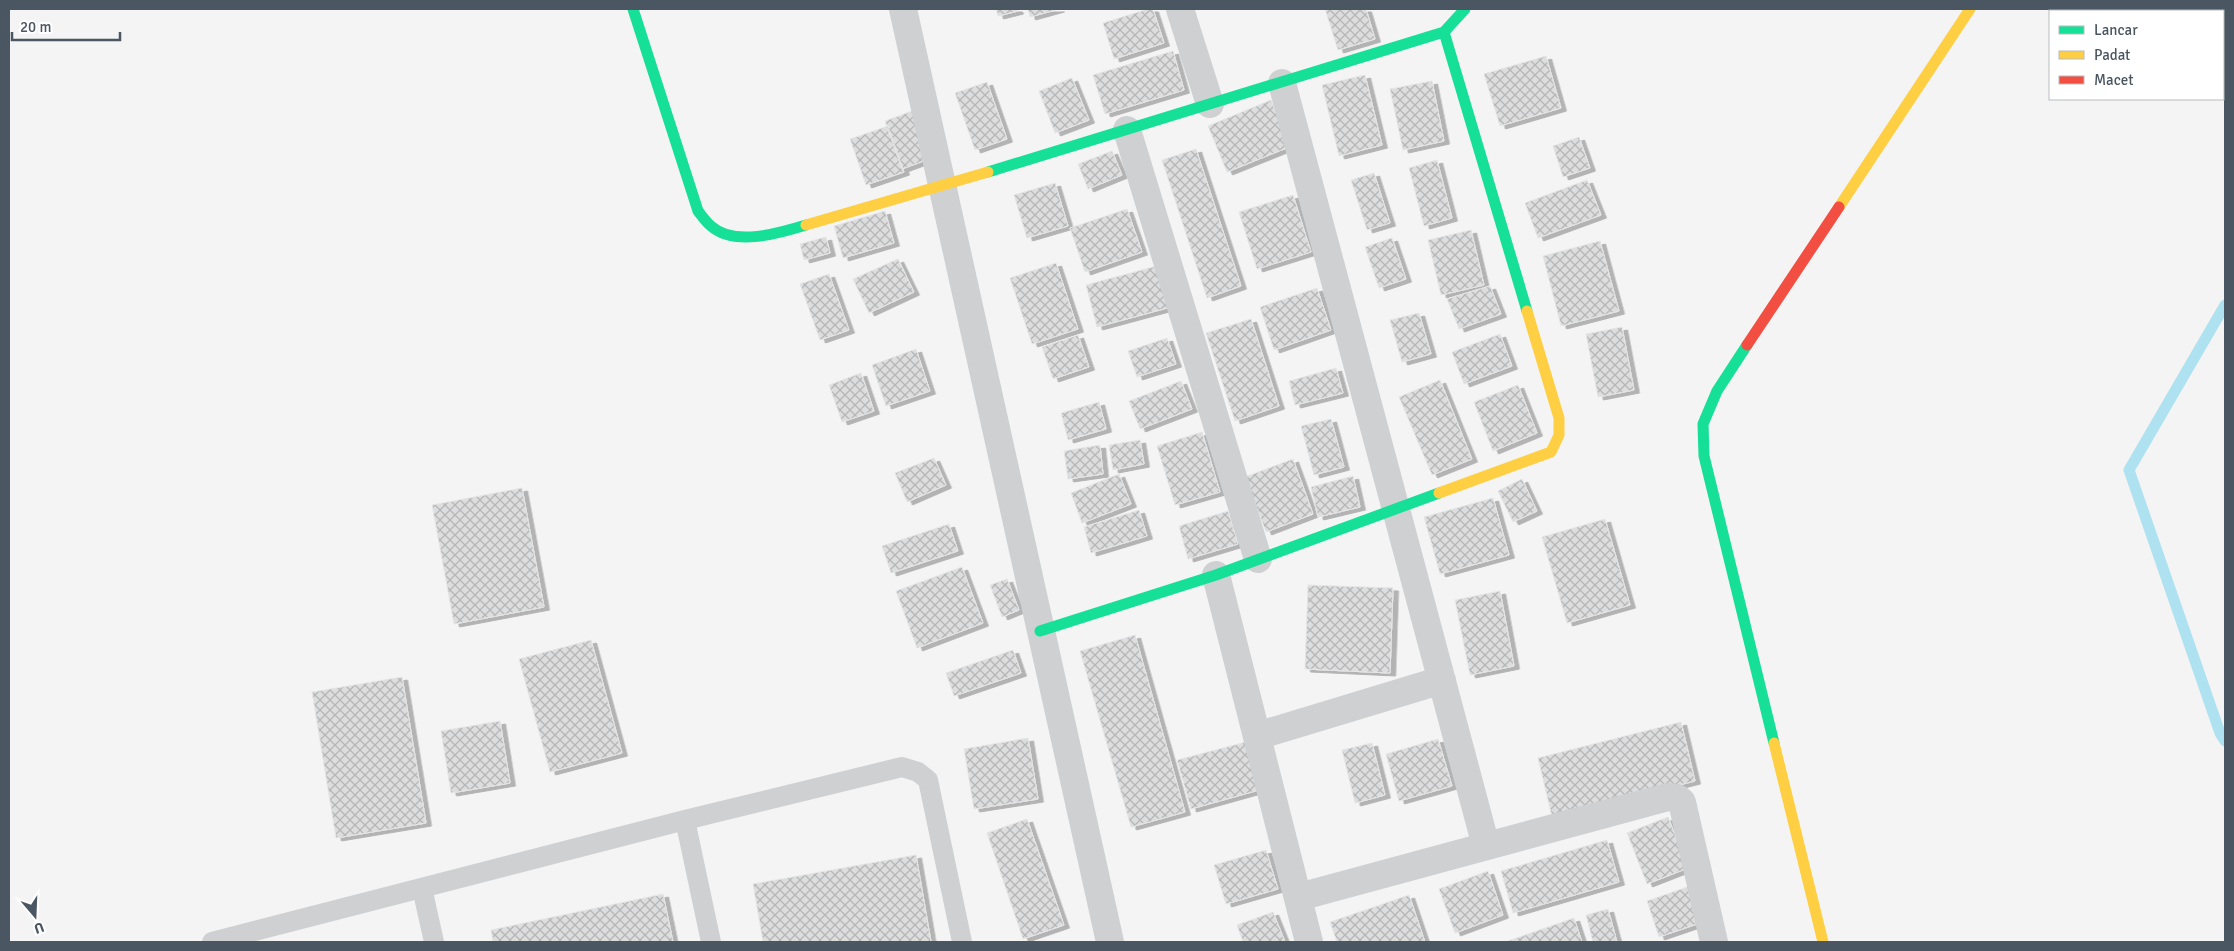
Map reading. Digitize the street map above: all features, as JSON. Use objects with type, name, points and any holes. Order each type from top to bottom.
[{"type":"street","points":[[632,9],[698,211],[711,227],[730,235],[750,236],[772,235],[943,186],[1444,32],[1465,9]]},
{"type":"street","points":[[903,9],[1110,942]]},
{"type":"street","points":[[1180,9],[1210,104]]},
{"type":"street","points":[[1824,942],[1704,456],[1703,424],[1717,391],[1970,9]]},
{"type":"street","points":[[1040,631],[1216,575],[1551,452],[1560,435],[1558,418],[1444,32]]},
{"type":"street","points":[[1282,83],[1486,846]]},
{"type":"street","points":[[1127,130],[1258,559]]},
{"type":"street","points":[[1216,575],[1299,896],[1309,942]]},
{"type":"street","points":[[1257,736],[1442,680]]},
{"type":"street","points":[[1299,896],[1668,797],[1677,798],[1682,802],[1714,942]]},
{"type":"lane","points":[[212,942],[685,820],[902,767],[918,772],[928,780],[962,942]]},
{"type":"lane","points":[[685,820],[711,942]]},
{"type":"lane","points":[[422,888],[434,942]]},
{"type":"building","points":[[996,9],[1017,9],[1018,11],[998,16]]},
{"type":"building","points":[[1028,9],[1059,9],[1030,17]]},
{"type":"building","points":[[1153,9],[1164,43],[1114,59],[1103,23]]},
{"type":"building","points":[[1325,9],[1366,9],[1375,39],[1338,50]]},
{"type":"building","points":[[1173,51],[1184,90],[1105,114],[1093,75]]},
{"type":"building","points":[[1546,56],[1561,108],[1500,126],[1484,74]]},
{"type":"building","points":[[1365,75],[1382,145],[1339,156],[1322,85]]},
{"type":"building","points":[[1072,78],[1089,120],[1055,133],[1039,91]]},
{"type":"building","points":[[1432,81],[1444,141],[1403,150],[1390,89]]},
{"type":"building","points":[[987,82],[1007,139],[975,150],[955,93]]},
{"type":"building","points":[[1271,100],[1289,147],[1227,172],[1208,126]]},
{"type":"building","points":[[912,111],[929,159],[902,169],[885,121]]},
{"type":"building","points":[[888,126],[904,172],[866,185],[850,139]]},
{"type":"building","points":[[1579,137],[1590,168],[1563,177],[1553,146]]},
{"type":"building","points":[[1196,149],[1241,286],[1207,298],[1162,160]]},
{"type":"building","points":[[1112,151],[1122,175],[1088,189],[1078,164]]},
{"type":"building","points":[[1437,160],[1452,218],[1424,226],[1409,168]]},
{"type":"building","points":[[1374,173],[1390,223],[1367,230],[1351,180]]},
{"type":"building","points":[[1587,180],[1601,215],[1538,238],[1525,203]]},
{"type":"building","points":[[1055,183],[1068,226],[1027,238],[1014,195]]},
{"type":"building","points":[[1293,195],[1311,252],[1257,269],[1239,212]]},
{"type":"building","points":[[1127,209],[1142,252],[1085,272],[1070,228]]},
{"type":"building","points":[[885,211],[894,243],[843,258],[834,226]]},
{"type":"building","points":[[1471,230],[1484,285],[1441,295],[1428,240]]},
{"type":"building","points":[[826,237],[830,253],[804,260],[800,244]]},
{"type":"building","points":[[1392,238],[1406,279],[1379,288],[1365,247]]},
{"type":"building","points":[[1600,241],[1619,311],[1561,326],[1543,256]]},
{"type":"building","points":[[898,259],[914,292],[869,313],[853,279]]},
{"type":"building","points":[[1056,263],[1078,329],[1032,344],[1010,278]]},
{"type":"building","points":[[1160,265],[1171,307],[1097,327],[1086,285]]},
{"type":"building","points":[[829,274],[849,330],[820,340],[800,284]]},
{"type":"building","points":[[1490,286],[1501,314],[1459,329],[1447,299]]},
{"type":"building","points":[[1317,288],[1331,330],[1274,350],[1260,307]]},
{"type":"building","points":[[1419,313],[1431,354],[1402,362],[1390,320]]},
{"type":"building","points":[[1251,319],[1279,406],[1235,421],[1206,333]]},
{"type":"building","points":[[1622,327],[1634,390],[1598,397],[1586,334]]},
{"type":"building","points":[[1500,334],[1512,366],[1464,384],[1452,352]]},
{"type":"building","points":[[1078,335],[1089,367],[1053,379],[1042,347]]},
{"type":"building","points":[[1167,338],[1176,364],[1137,377],[1128,351]]},
{"type":"building","points":[[916,349],[930,391],[886,406],[872,365]]},
{"type":"building","points":[[1336,368],[1343,393],[1295,405],[1289,381]]},
{"type":"building","points":[[861,373],[874,411],[842,422],[829,385]]},
{"type":"building","points":[[1440,380],[1472,459],[1432,475],[1399,397]]},
{"type":"building","points":[[1181,381],[1192,409],[1140,429],[1129,401]]},
{"type":"building","points":[[1518,385],[1537,433],[1493,451],[1474,402]]},
{"type":"building","points":[[1099,402],[1106,429],[1068,440],[1061,413]]},
{"type":"building","points":[[1331,419],[1344,467],[1314,475],[1301,426]]},
{"type":"building","points":[[1202,432],[1220,492],[1175,505],[1157,446]]},
{"type":"building","points":[[1140,440],[1144,464],[1113,470],[1109,445]]},
{"type":"building","points":[[1100,445],[1103,474],[1068,479],[1064,451]]},
{"type":"building","points":[[934,458],[946,485],[907,502],[895,473]]},
{"type":"building","points":[[1293,459],[1313,514],[1266,532],[1245,477]]},
{"type":"building","points":[[1119,474],[1131,504],[1082,523],[1071,493]]},
{"type":"building","points":[[1353,476],[1360,507],[1318,517],[1311,487]]},
{"type":"building","points":[[1522,479],[1537,511],[1513,522],[1498,491]]},
{"type":"building","points":[[522,488],[544,607],[454,624],[432,505]]},
{"type":"building","points":[[1493,498],[1509,555],[1440,574],[1424,517]]},
{"type":"building","points":[[1139,510],[1147,536],[1091,553],[1084,527]]},
{"type":"building","points":[[1228,511],[1238,544],[1188,559],[1179,526]]},
{"type":"building","points":[[1605,519],[1630,605],[1567,623],[1542,537]]},
{"type":"building","points":[[949,524],[958,551],[891,573],[882,546]]},
{"type":"building","points":[[962,567],[983,623],[917,648],[896,591]]},
{"type":"building","points":[[1007,579],[1019,610],[1002,617],[990,585]]},
{"type":"building","points":[[1308,585],[1393,588],[1390,673],[1305,669]]},
{"type":"building","points":[[1500,591],[1514,666],[1470,675],[1455,600]]},
{"type":"building","points":[[1135,635],[1185,812],[1131,827],[1080,651]]},
{"type":"building","points":[[591,640],[622,753],[550,772],[519,659]]},
{"type":"building","points":[[1013,650],[1021,673],[954,696],[946,673]]},
{"type":"building","points":[[402,677],[426,823],[336,838],[312,692]]},
{"type":"building","points":[[500,721],[510,783],[451,793],[441,731]]},
{"type":"building","points":[[1681,722],[1695,781],[1552,817],[1538,758]]},
{"type":"building","points":[[1028,738],[1038,799],[974,809],[964,749]]},
{"type":"building","points":[[1438,739],[1452,786],[1399,801],[1386,754]]},
{"type":"building","points":[[1246,742],[1259,790],[1191,809],[1177,760]]},
{"type":"building","points":[[1372,743],[1385,795],[1355,803],[1342,750]]},
{"type":"building","points":[[1668,817],[1688,868],[1647,884],[1627,833]]},
{"type":"building","points":[[1027,819],[1064,925],[1023,939],[987,833]]},
{"type":"building","points":[[1607,840],[1619,882],[1513,913],[1501,871]]},
{"type":"building","points":[[1266,850],[1278,889],[1226,904],[1214,865]]},
{"type":"building","points":[[916,855],[931,942],[763,942],[753,884]]},
{"type":"building","points":[[1488,871],[1503,915],[1455,933],[1439,889]]},
{"type":"building","points":[[1690,886],[1703,922],[1659,937],[1647,901]]},
{"type":"building","points":[[663,894],[673,942],[493,942],[491,930]]},
{"type":"building","points":[[1409,895],[1425,942],[1337,942],[1330,922]]},
{"type":"building","points":[[1608,909],[1617,942],[1593,942],[1586,915]]},
{"type":"building","points":[[1273,912],[1285,942],[1243,942],[1237,925]]},
{"type":"building","points":[[1574,918],[1582,942],[1505,942]]},
{"type":"waterway","points":[[2225,305],[2129,470],[2220,733],[2225,741]]},
{"type":"traffic: fast","points":[[633,9],[698,211],[704,219],[721,232],[732,236],[744,237],[771,234],[806,225]]},
{"type":"traffic: fast","points":[[988,172],[1444,32],[1465,9]]},
{"type":"traffic: fast","points":[[1444,32],[1527,311]]},
{"type":"traffic: fast","points":[[1747,345],[1717,391],[1703,424],[1704,456],[1774,743]]},
{"type":"traffic: fast","points":[[1040,631],[1216,575],[1439,493]]},
{"type":"traffic: slow","points":[[1839,207],[1970,9]]},
{"type":"traffic: slow","points":[[806,225],[988,172]]},
{"type":"traffic: slow","points":[[1439,493],[1551,452],[1559,435],[1559,418],[1527,311]]},
{"type":"traffic: slow","points":[[1774,743],[1823,942]]},
{"type":"traffic: jam","points":[[1747,345],[1839,207]]}]
